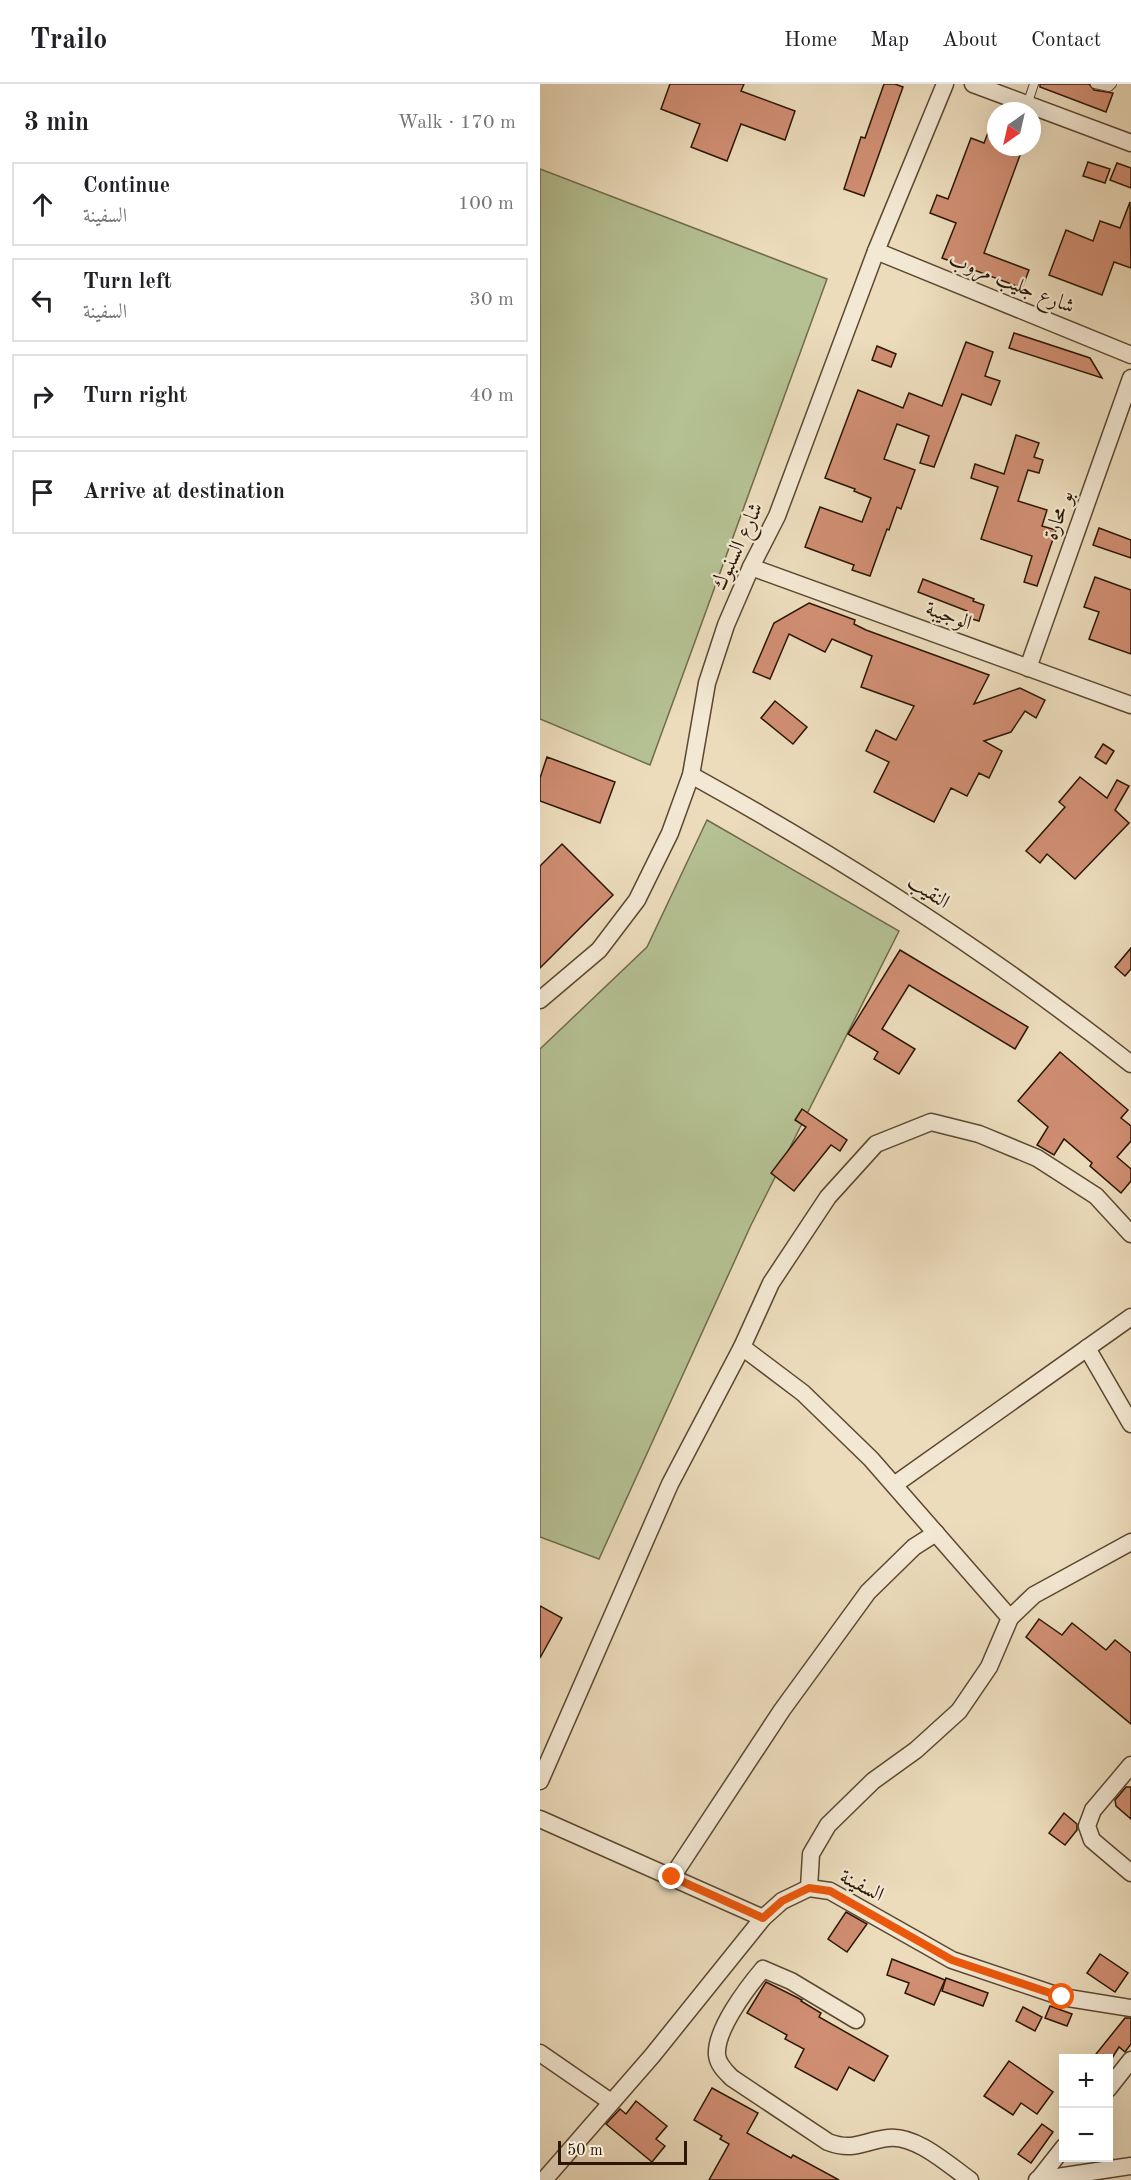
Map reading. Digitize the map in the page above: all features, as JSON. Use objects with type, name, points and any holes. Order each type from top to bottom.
[{"type":"street","name":"شارع السنبوك","points":[[540,1000],[599,950],[637,900],[670,832],[691,775],[707,682],[726,625],[751,567],[777,516],[876,250],[945,84]]},
{"type":"street","points":[[972,84],[1020,102]]},
{"type":"street","points":[[1041,110],[1131,143]]},
{"type":"street","name":"شارع جليب مروب","points":[[876,250],[1131,356]]},
{"type":"street","name":"بو محارة","points":[[1028,668],[1131,378]]},
{"type":"street","name":"الوجيبة","points":[[751,567],[1131,705]]},
{"type":"street","name":"النقيب","points":[[691,775],[853,868],[945,928],[1131,1064]]},
{"type":"street","points":[[540,1781],[670,1484],[742,1347],[771,1283],[828,1197],[876,1144],[931,1122],[979,1134],[1037,1158],[1096,1196],[1131,1234]]},
{"type":"street","points":[[894,1485],[1131,1317]]},
{"type":"street","points":[[742,1347],[802,1393],[871,1459],[1010,1618]]},
{"type":"street","points":[[1087,1348],[1131,1424]]},
{"type":"street","points":[[672,1877],[783,1710],[868,1592],[914,1547],[936,1533]]},
{"type":"street","points":[[809,1888],[811,1854],[828,1825],[873,1780],[916,1750],[959,1711],[990,1667],[1010,1618],[1034,1595],[1131,1542]]},
{"type":"street","points":[[1131,1765],[1093,1810],[1087,1826],[1092,1840],[1131,1873]]},
{"type":"street","points":[[540,1819],[763,1918]]},
{"type":"street","name":"السفينة","points":[[543,2180],[652,2056],[763,1918],[782,1901],[809,1888],[830,1891],[952,1960],[1062,1997],[1131,2008]]},
{"type":"street","points":[[856,2019],[791,1981],[763,1969],[749,1985],[722,2032],[717,2057],[722,2069],[732,2078],[828,2142],[852,2148],[889,2138],[906,2140],[920,2146],[970,2180]]},
{"type":"street","points":[[540,2053],[611,2102]]},
{"type":"street","points":[[1113,2083],[1131,2060]]},
{"type":"street","points":[[1038,2180],[1059,2153]]},
{"type":"street","points":[[1038,2180],[1131,2166]]},
{"type":"lane","points":[[1029,102],[1034,84]]},
{"type":"lane","points":[[1095,84],[1109,87],[1112,84]]},
{"type":"green space","points":[[540,169],[827,279],[650,765],[540,719]]},
{"type":"green space","points":[[707,820],[899,931],[751,1225],[599,1559],[540,1537],[540,1049],[647,947]]},
{"type":"building","points":[[670,84],[744,84],[741,91],[795,111],[785,140],[741,124],[727,161],[691,147],[700,124],[661,109]]},
{"type":"building","points":[[884,84],[903,87],[864,196],[844,189],[861,137],[865,138]]},
{"type":"building","points":[[1040,84],[1089,84],[1094,90],[1113,93],[1106,112],[1040,87]]},
{"type":"building","points":[[987,135],[987,156],[1020,156],[984,253],[1029,270],[1022,288],[942,258],[956,223],[930,213],[937,195],[948,199],[971,138],[984,143]]},
{"type":"building","points":[[1088,162],[1110,169],[1105,183],[1083,176]]},
{"type":"building","points":[[1117,163],[1131,168],[1131,188],[1110,180]]},
{"type":"building","points":[[1130,202],[1131,268],[1114,262],[1102,295],[1049,275],[1066,230],[1093,241],[1100,221],[1120,228]]},
{"type":"building","points":[[1014,333],[1090,358],[1102,378],[1009,348]]},
{"type":"building","points":[[966,342],[993,352],[985,376],[1000,381],[991,405],[962,394],[934,467],[920,463],[929,436],[897,424],[884,459],[915,470],[901,509],[897,507],[889,530],[887,529],[870,576],[852,570],[854,565],[805,547],[820,507],[862,522],[871,498],[854,491],[855,489],[825,478],[858,390],[903,408],[909,393],[942,406]]},
{"type":"building","points":[[877,346],[896,354],[891,367],[872,360]]},
{"type":"building","points":[[1016,435],[1039,443],[1034,457],[1043,460],[1039,473],[1028,470],[1018,501],[1047,510],[1042,526],[1056,530],[1037,586],[1024,582],[1032,556],[981,539],[998,487],[971,478],[975,464],[1004,474]]},
{"type":"building","points":[[1099,528],[1131,540],[1131,558],[1093,545]]},
{"type":"building","points":[[1095,577],[1131,590],[1131,654],[1089,639],[1099,612],[1084,607]]},
{"type":"building","points":[[923,579],[984,605],[979,621],[965,617],[967,611],[918,592]]},
{"type":"building","points":[[809,603],[855,620],[854,624],[866,630],[989,675],[974,704],[1020,688],[1045,700],[1036,718],[1025,711],[1011,732],[984,741],[1002,751],[989,778],[979,773],[967,796],[951,788],[934,822],[874,792],[889,762],[866,751],[876,730],[896,740],[914,706],[861,687],[872,656],[832,639],[825,652],[789,634],[770,679],[753,672],[774,623]]},
{"type":"building","points":[[775,701],[807,727],[793,744],[761,718]]},
{"type":"building","points":[[1103,744],[1114,751],[1106,764],[1095,757]]},
{"type":"building","points":[[547,757],[615,782],[600,823],[540,801],[540,778]]},
{"type":"building","points":[[1080,777],[1107,798],[1117,780],[1129,786],[1115,810],[1129,823],[1075,879],[1047,854],[1040,863],[1026,851],[1065,807],[1059,802]]},
{"type":"building","points":[[562,844],[613,895],[540,968],[540,866]]},
{"type":"building","points":[[1131,948],[1131,969],[1125,976],[1115,967]]},
{"type":"building","points":[[900,950],[1028,1027],[1015,1049],[909,985],[882,1029],[915,1049],[899,1074],[874,1059],[878,1052],[848,1034]]},
{"type":"building","points":[[1060,1052],[1128,1110],[1121,1118],[1131,1126],[1131,1141],[1117,1157],[1131,1169],[1131,1181],[1121,1193],[1090,1166],[1092,1163],[1064,1139],[1054,1155],[1037,1145],[1048,1127],[1018,1101]]},
{"type":"building","points":[[802,1109],[847,1140],[840,1151],[831,1145],[794,1191],[771,1173],[806,1127],[795,1120]]},
{"type":"building","points":[[540,1606],[562,1618],[540,1658]]},
{"type":"building","points":[[1039,1619],[1062,1635],[1072,1623],[1106,1650],[1115,1640],[1131,1653],[1131,1724],[1026,1637]]},
{"type":"building","points":[[1126,1787],[1131,1787],[1131,1819],[1116,1806],[1115,1800]]},
{"type":"building","points":[[1064,1813],[1077,1824],[1077,1830],[1065,1845],[1049,1833]]},
{"type":"building","points":[[846,1912],[867,1924],[847,1952],[828,1939]]},
{"type":"building","points":[[1100,1954],[1128,1973],[1115,1992],[1087,1973]]},
{"type":"building","points":[[892,1959],[945,1980],[934,2005],[905,1993],[909,1983],[887,1975]]},
{"type":"building","points":[[946,1978],[988,1993],[983,2006],[942,1991]]},
{"type":"building","points":[[766,1982],[802,2000],[821,2013],[819,2017],[888,2056],[874,2081],[849,2067],[837,2090],[795,2067],[804,2049],[785,2039],[787,2035],[747,2013]]},
{"type":"building","points":[[1050,2006],[1072,2014],[1067,2026],[1045,2018]]},
{"type":"building","points":[[1023,2007],[1042,2017],[1035,2031],[1016,2021]]},
{"type":"building","points":[[1125,2018],[1131,2018],[1131,2044],[1125,2052],[1119,2047],[1113,2057],[1113,2054],[1096,2054]]},
{"type":"building","points":[[1009,2061],[1053,2092],[1037,2114],[1021,2103],[1013,2115],[984,2096]]},
{"type":"building","points":[[712,2088],[758,2113],[747,2133],[791,2158],[793,2155],[839,2180],[709,2180],[729,2144],[720,2139],[722,2136],[694,2120]]},
{"type":"building","points":[[636,2101],[667,2126],[656,2139],[665,2146],[652,2162],[606,2124],[620,2109],[626,2114]]},
{"type":"building","points":[[1042,2124],[1053,2132],[1031,2163],[1018,2154]]},
{"type":"route","points":[[672,1877],[763,1918],[782,1901],[809,1888],[830,1891],[952,1960],[1062,1997]]}]
